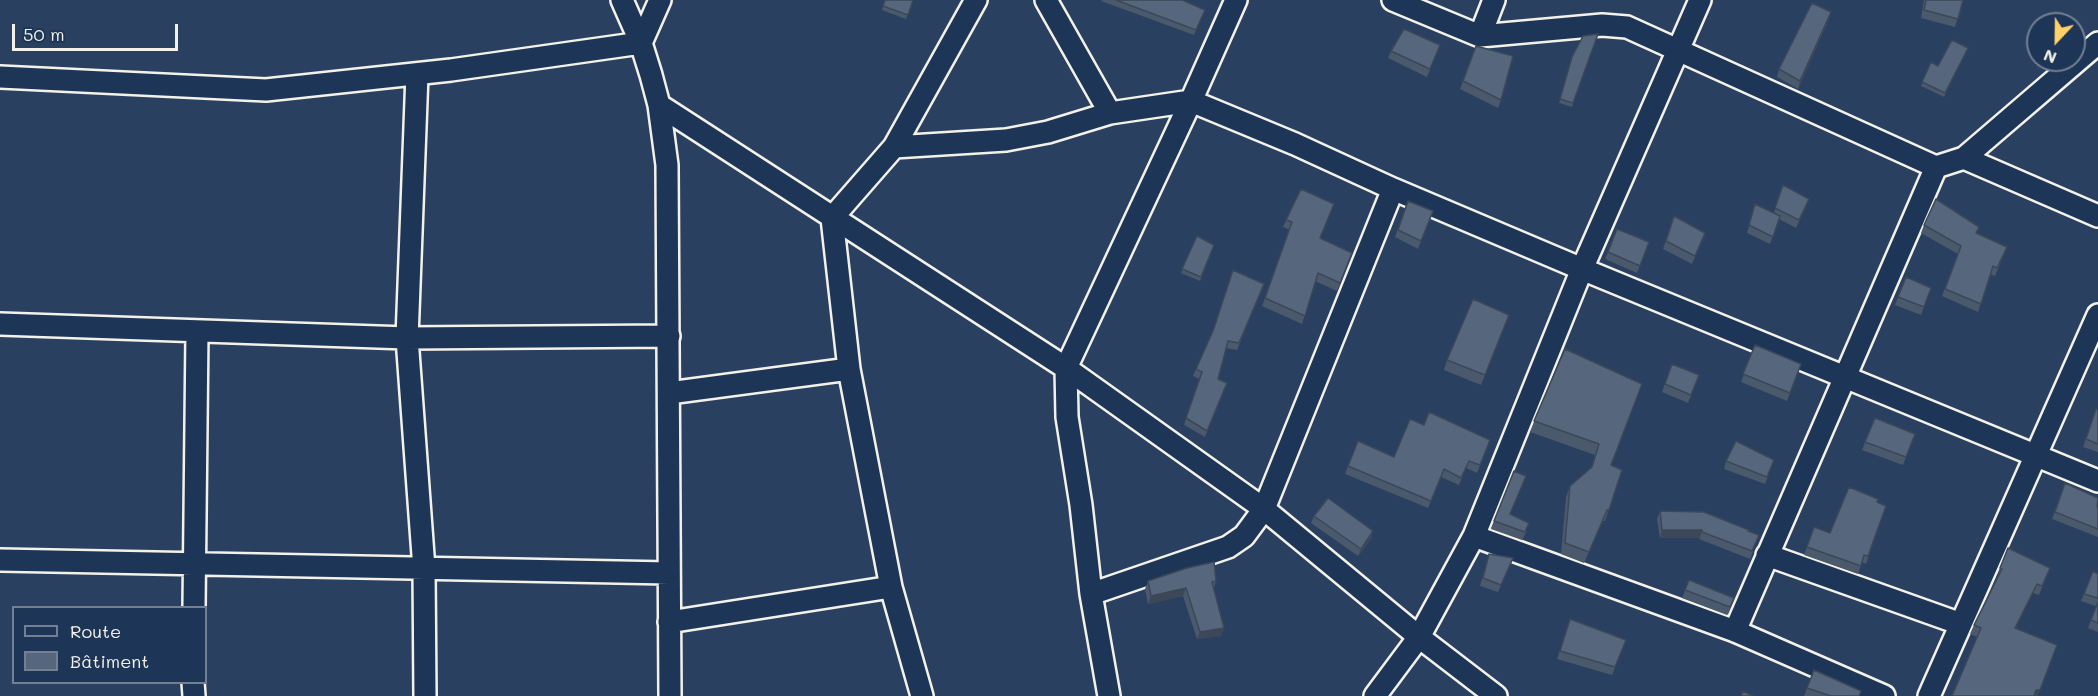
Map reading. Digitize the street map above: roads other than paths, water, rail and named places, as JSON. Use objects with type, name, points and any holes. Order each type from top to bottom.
[{"type":"street","points":[[622,0],[641,43],[658,105],[667,165],[670,696]]},
{"type":"street","points":[[641,43],[660,0]]},
{"type":"street","points":[[922,696],[891,587],[849,369],[832,218],[894,147],[976,0]]},
{"type":"street","points":[[1046,0],[1110,112]]},
{"type":"street","points":[[1109,696],[1091,594],[1081,505],[1067,417],[1066,368],[1236,0]]},
{"type":"street","points":[[1393,0],[1480,36],[1614,25],[1627,27],[1936,167],[1964,158],[2098,44]]},
{"type":"street","points":[[1480,36],[1494,0]]},
{"type":"street","points":[[1375,696],[1419,637],[1474,536],[1582,269],[1700,0]]},
{"type":"street","points":[[0,77],[266,90],[417,74],[641,43]]},
{"type":"street","points":[[417,74],[407,338],[424,569],[425,696]]},
{"type":"street","points":[[894,147],[1006,140],[1048,132],[1110,112],[1191,101],[1582,269],[2098,482]]},
{"type":"street","points":[[658,105],[1066,368],[1264,509],[1419,637],[1496,696]]},
{"type":"street","points":[[1964,158],[2098,216]]},
{"type":"street","points":[[1735,631],[1936,167]]},
{"type":"street","points":[[1091,594],[1228,547],[1244,536],[1264,509],[1393,189]]},
{"type":"street","points":[[1929,696],[2098,315]]},
{"type":"street","points":[[0,324],[407,338],[669,336]]},
{"type":"street","points":[[195,606],[197,332]]},
{"type":"street","points":[[669,393],[849,369]]},
{"type":"street","points":[[1474,536],[1735,631],[1884,696]]},
{"type":"street","points":[[1767,555],[1961,624]]},
{"type":"street","points":[[0,560],[669,573]]},
{"type":"street","points":[[669,622],[891,587]]}]
